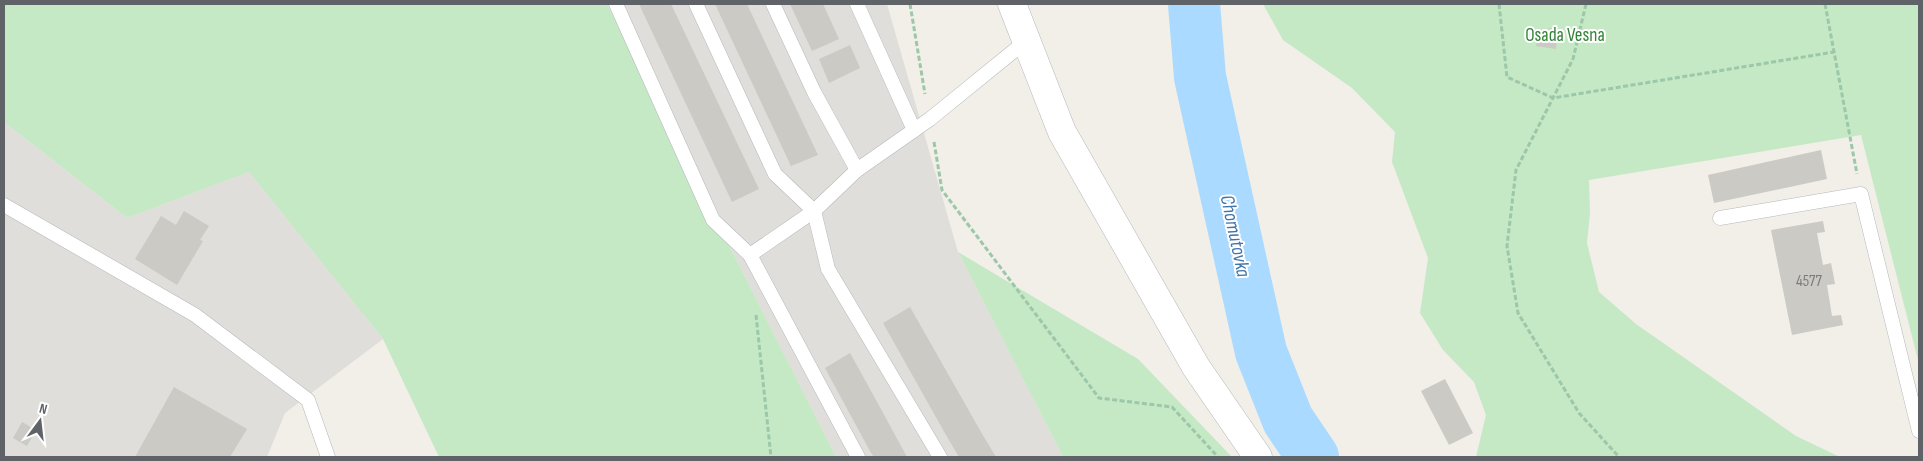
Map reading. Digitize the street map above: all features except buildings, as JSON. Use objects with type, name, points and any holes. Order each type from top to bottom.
[{"type":"street","points":[[1012,4],[1062,132],[1196,367],[1258,457]]},
{"type":"lane","points":[[616,4],[713,220],[750,255],[858,457]]},
{"type":"lane","points":[[696,4],[775,174],[814,211],[828,269],[940,457]]},
{"type":"lane","points":[[773,4],[814,92],[856,170]]},
{"type":"lane","points":[[857,4],[914,130]]},
{"type":"lane","points":[[750,255],[814,211],[856,170],[930,119],[1026,41]]},
{"type":"lane","points":[[1720,218],[1861,194],[1919,431]]},
{"type":"lane","points":[[4,205],[195,315],[308,400],[328,457]]},
{"type":"path","points":[[910,4],[942,190],[1099,398],[1172,407],[1218,457]]},
{"type":"path","points":[[1499,4],[1506,77],[1553,98],[1834,52]]},
{"type":"path","points":[[1586,4],[1573,59],[1516,170],[1507,246],[1518,313],[1578,413],[1619,457]]},
{"type":"path","points":[[1824,4],[1861,194]]},
{"type":"path","points":[[756,313],[771,457]]},
{"type":"shaded area","points":[[607,4],[887,4],[958,252],[1063,457],[836,457]]},
{"type":"shaded area","points":[[4,122],[127,218],[249,172],[383,339],[285,413],[267,457],[4,457]]},
{"type":"green space","points":[[4,4],[607,4],[836,457],[439,457],[383,339],[249,172],[127,218],[4,122]]},
{"type":"green space","name":"Osada Vesna","points":[[1263,4],[1919,4],[1919,364],[1861,135],[1589,180],[1590,213],[1587,243],[1599,292],[1636,324],[1796,436],[1840,457],[1476,457],[1486,415],[1474,382],[1443,350],[1420,313],[1428,258],[1392,162],[1395,132],[1352,88],[1283,40]]},
{"type":"green space","points":[[958,252],[1138,359],[1232,457],[1063,457]]},
{"type":"waterway","name":"Chomutovka","points":[[1194,4],[1200,77],[1261,352],[1288,420],[1313,457]]}]
